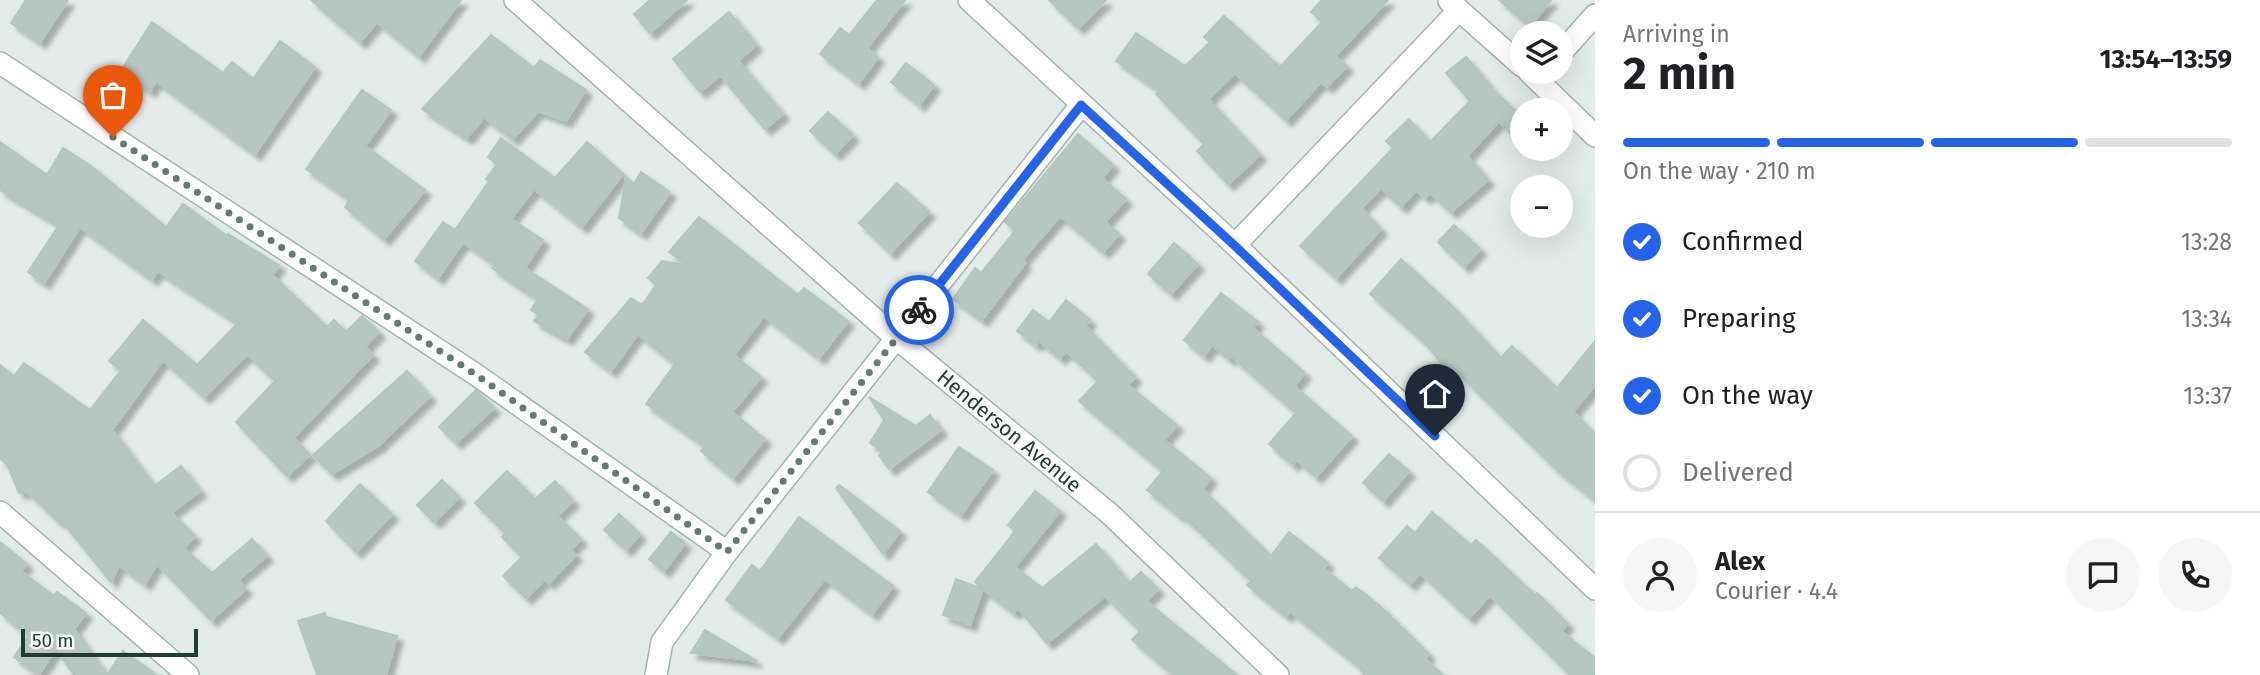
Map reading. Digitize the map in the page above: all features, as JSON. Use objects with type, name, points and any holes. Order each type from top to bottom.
[{"type":"street","name":"Henderson Avenue","points":[[515,0],[896,338],[1110,514],[1278,675]]},
{"type":"street","points":[[969,0],[1234,245],[1595,589]]},
{"type":"street","points":[[1234,245],[1453,5],[1510,53]]},
{"type":"street","points":[[1573,40],[1595,15]]},
{"type":"street","points":[[0,62],[475,374],[727,552]]},
{"type":"street","points":[[1545,84],[1595,136]]},
{"type":"street","points":[[656,675],[662,642],[727,552],[1081,105]]},
{"type":"street","points":[[0,512],[188,675]]},
{"type":"building","points":[[26,0],[68,0],[40,42],[11,23]]},
{"type":"building","points":[[311,0],[461,0],[419,56],[377,22],[360,42]]},
{"type":"building","points":[[650,0],[687,0],[650,33],[634,14]]},
{"type":"building","points":[[877,0],[905,0],[867,48],[878,57],[859,83],[820,54],[840,28],[849,35]]},
{"type":"building","points":[[1049,0],[1106,0],[1078,28]]},
{"type":"building","points":[[1322,0],[1388,0],[1335,56],[1347,66],[1327,87],[1321,82],[1286,120],[1235,73],[1208,99],[1260,155],[1228,184],[1197,151],[1204,144],[1156,94],[1159,90],[1116,61],[1136,33],[1185,66],[1210,42],[1204,37],[1224,16],[1280,67],[1322,22],[1311,12]]},
{"type":"building","points":[[1499,0],[1551,0],[1534,21],[1524,21]]},
{"type":"building","points":[[729,12],[756,45],[738,61],[783,114],[765,129],[720,75],[700,92],[673,59]]},
{"type":"building","points":[[152,22],[223,73],[232,62],[253,79],[280,41],[315,67],[255,154],[156,81],[150,91],[120,72]]},
{"type":"building","points":[[491,35],[534,68],[540,60],[586,90],[566,121],[538,111],[513,139],[484,117],[467,138],[422,109]]},
{"type":"building","points":[[1466,57],[1510,106],[1510,133],[1499,121],[1467,156],[1488,180],[1451,212],[1430,193],[1425,198],[1416,190],[1401,207],[1381,188],[1361,208],[1381,229],[1336,278],[1300,246],[1393,148],[1386,141],[1409,119],[1430,142],[1470,101],[1446,73]]},
{"type":"building","points":[[906,63],[934,85],[919,105],[891,82]]},
{"type":"building","points":[[362,90],[391,110],[365,146],[425,190],[384,239],[345,207],[350,199],[306,169]]},
{"type":"building","points":[[828,112],[853,135],[835,154],[810,131]]},
{"type":"building","points":[[1078,134],[1113,165],[1102,178],[1126,199],[1105,222],[1119,234],[1103,252],[1060,216],[1022,260],[1025,263],[982,320],[953,299],[975,268],[981,273],[1015,231],[1005,222]]},
{"type":"building","points":[[501,138],[555,178],[587,142],[623,174],[582,227],[534,189],[511,219],[543,240],[525,268],[588,309],[567,339],[534,321],[539,315],[531,310],[538,299],[492,268],[495,264],[463,242],[438,278],[415,261],[443,222],[455,230],[489,181],[486,179],[497,164],[488,157]]},
{"type":"building","points":[[0,142],[47,175],[63,148],[91,166],[166,227],[183,204],[227,236],[228,234],[279,265],[272,275],[327,327],[334,320],[346,332],[362,316],[379,332],[365,347],[373,355],[293,438],[310,455],[287,476],[236,422],[275,381],[247,354],[204,397],[163,360],[112,430],[154,486],[181,466],[200,491],[171,513],[195,536],[183,548],[212,573],[252,539],[267,556],[238,580],[246,589],[211,620],[157,564],[145,584],[119,565],[111,582],[61,520],[59,522],[26,491],[19,493],[7,464],[0,459],[0,365],[14,376],[24,363],[90,410],[121,370],[109,361],[143,320],[197,365],[238,323],[158,271],[152,279],[80,227],[44,283],[28,272],[59,225],[0,190]]},
{"type":"building","points":[[641,172],[670,192],[641,233],[619,218],[626,177],[634,184]]},
{"type":"building","points":[[897,183],[929,212],[890,253],[859,223]]},
{"type":"building","points":[[699,217],[798,295],[804,288],[848,321],[819,358],[764,316],[734,355],[761,377],[732,412],[765,439],[733,478],[701,451],[705,446],[646,404],[675,364],[638,334],[611,371],[585,352],[631,298],[642,305],[656,285],[648,278],[662,261],[688,265],[669,252]]},
{"type":"building","points":[[1454,225],[1480,249],[1464,267],[1438,242]]},
{"type":"building","points":[[1174,243],[1198,264],[1171,294],[1148,274]]},
{"type":"building","points":[[1401,259],[1452,306],[1501,358],[1512,346],[1557,388],[1595,341],[1595,385],[1573,412],[1595,434],[1595,500],[1557,470],[1455,370],[1451,374],[1423,341],[1370,294]]},
{"type":"building","points":[[1221,293],[1258,322],[1253,328],[1305,373],[1294,386],[1352,436],[1316,477],[1297,460],[1293,465],[1269,444],[1296,413],[1231,356],[1229,359],[1212,345],[1204,356],[1184,340]]},
{"type":"building","points":[[1066,300],[1090,320],[1085,326],[1135,377],[1128,385],[1177,425],[1164,440],[1211,478],[1202,489],[1271,556],[1289,532],[1328,563],[1323,568],[1352,591],[1356,587],[1380,606],[1429,654],[1425,659],[1443,675],[1365,675],[1357,665],[1290,611],[1286,616],[1247,585],[1251,581],[1181,514],[1179,516],[1147,490],[1163,471],[1079,401],[1098,381],[1066,351],[1060,358],[1039,341],[1036,345],[1017,331],[1033,310],[1049,322]]},
{"type":"building","points":[[407,371],[430,396],[378,446],[332,474],[313,455]]},
{"type":"building","points":[[476,390],[494,408],[456,443],[439,427]]},
{"type":"building","points":[[869,397],[916,426],[930,415],[941,430],[889,469],[879,455],[883,451],[870,443],[884,420]]},
{"type":"building","points":[[959,447],[993,470],[961,515],[928,492]]},
{"type":"building","points":[[1389,454],[1409,471],[1383,501],[1363,483]]},
{"type":"building","points":[[507,471],[535,499],[555,481],[573,501],[557,516],[581,539],[570,550],[576,555],[549,583],[545,579],[526,598],[503,576],[522,557],[502,537],[505,533],[475,503]]},
{"type":"building","points":[[442,480],[459,497],[434,522],[417,505]]},
{"type":"building","points":[[360,484],[392,514],[356,552],[326,521]]},
{"type":"building","points":[[839,485],[900,531],[883,554],[836,488]]},
{"type":"building","points":[[1035,491],[1060,511],[1015,567],[1042,588],[1096,544],[1129,583],[1141,572],[1158,589],[1146,601],[1237,675],[1174,675],[1132,640],[1140,631],[1105,596],[1047,643],[1018,608],[1014,613],[975,582],[1015,531],[1008,525]]},
{"type":"building","points":[[1432,512],[1471,545],[1476,540],[1568,624],[1561,631],[1595,658],[1595,675],[1570,675],[1490,595],[1469,618],[1420,573],[1410,584],[1379,558],[1407,526],[1415,533]]},
{"type":"building","points":[[619,514],[640,534],[626,550],[604,530]]},
{"type":"building","points":[[799,517],[893,586],[872,614],[825,579],[778,638],[726,600],[752,565],[760,571]]},
{"type":"building","points":[[671,532],[685,543],[664,571],[649,559]]},
{"type":"building","points":[[0,542],[27,564],[21,571],[54,596],[57,592],[86,613],[74,629],[106,675],[74,675],[56,649],[39,674],[14,657],[29,635],[0,613]]},
{"type":"building","points":[[956,579],[983,589],[970,625],[943,615]]},
{"type":"building","points":[[325,613],[326,617],[397,636],[386,675],[317,675],[298,621]]},
{"type":"building","points":[[705,630],[757,661],[691,653]]},
{"type":"building","points":[[123,651],[157,675],[107,675]]},
{"type":"way so far","points":[[113,137],[475,374],[727,552],[919,310]]},
{"type":"route","points":[[919,310],[1081,105],[1234,245],[1435,436]]}]
